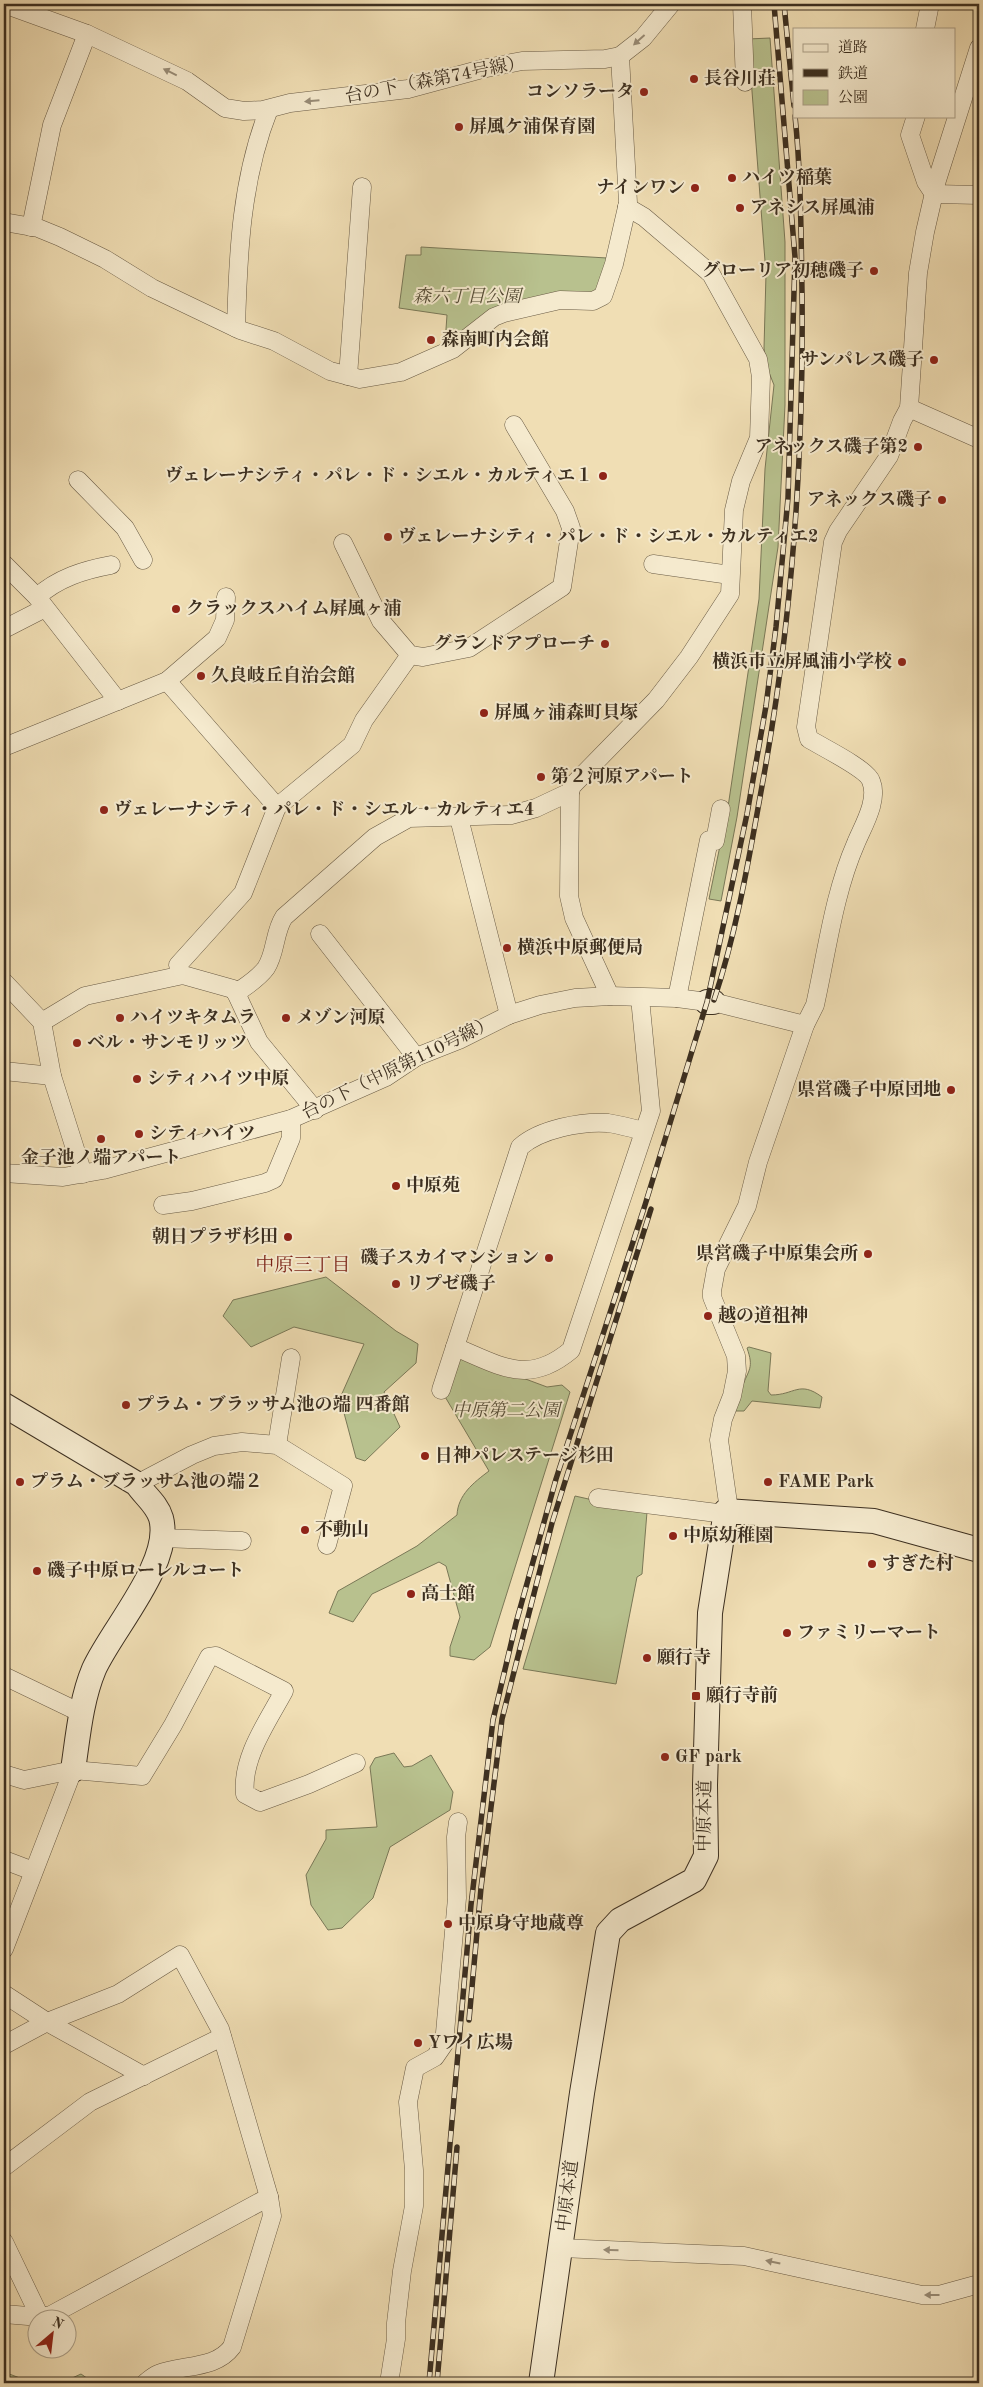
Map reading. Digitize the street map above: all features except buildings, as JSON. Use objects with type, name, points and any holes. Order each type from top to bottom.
[{"type":"street","name":"台の下（森第74号線）","points":[[4,4],[87,34],[187,81],[226,108],[244,111],[269,109],[290,103],[408,89],[482,69],[522,61],[605,59],[620,56]]},
{"type":"street","points":[[4,222],[31,227],[60,237],[105,259],[152,288],[236,328],[274,341],[330,371],[360,379],[401,372],[453,349],[494,317],[504,313],[560,300],[593,301],[603,296],[614,264],[627,207],[620,56],[643,38],[671,4]]},
{"type":"street","points":[[742,4],[745,82]]},
{"type":"street","points":[[925,28],[930,4]]},
{"type":"street","points":[[31,227],[52,125],[87,34]]},
{"type":"street","points":[[726,1510],[728,1503],[719,1440],[722,1419],[732,1396],[738,1371],[734,1349],[712,1298],[716,1269],[737,1229],[805,1026],[815,1005],[848,860],[871,805],[873,790],[871,779],[809,739],[806,727],[833,542],[838,531],[889,456],[909,408],[918,273],[934,194],[979,48]]},
{"type":"street","points":[[236,328],[238,247],[257,139],[269,109]]},
{"type":"street","points":[[915,118],[910,135],[926,182],[934,194]]},
{"type":"street","points":[[348,376],[362,187]]},
{"type":"street","points":[[934,194],[979,195]]},
{"type":"street","points":[[610,996],[574,918],[569,896],[570,792],[572,786],[656,700],[690,657],[730,594],[734,510],[741,481],[759,438],[761,377],[758,359],[711,274],[644,217],[627,207]]},
{"type":"street","points":[[909,408],[979,438]]},
{"type":"street","points":[[343,543],[381,621],[410,655],[423,657],[469,648],[562,587],[571,528],[565,511],[514,425]]},
{"type":"street","points":[[78,480],[125,528],[144,560]]},
{"type":"street","points":[[4,564],[41,602],[118,701]]},
{"type":"street","points":[[652,564],[730,575]]},
{"type":"street","points":[[4,629],[41,602],[47,588],[83,571],[111,565]]},
{"type":"street","points":[[4,747],[167,681],[217,638],[225,620],[226,597]]},
{"type":"street","points":[[178,965],[243,893],[277,807],[352,745],[364,720],[410,655]]},
{"type":"street","points":[[167,681],[277,807]]},
{"type":"street","points":[[236,994],[267,967],[277,928],[284,917],[376,838],[409,818],[511,815],[536,808],[570,792]]},
{"type":"street","points":[[677,998],[709,840],[715,841],[721,809]]},
{"type":"street","points":[[459,818],[509,1015]]},
{"type":"street","points":[[320,934],[416,1057]]},
{"type":"street","points":[[42,1022],[85,996],[183,975],[233,989],[259,1042],[315,1110]]},
{"type":"street","points":[[4,982],[42,1022],[52,1076],[83,1174]]},
{"type":"street","name":"台の下（中原第110号線）","points":[[4,1173],[63,1177],[83,1174],[181,1151],[291,1119],[386,1077],[416,1057],[459,1040],[509,1015],[540,1005],[575,998],[610,996],[677,998],[710,1002],[805,1026]]},
{"type":"street","points":[[456,1347],[508,1369],[524,1370],[551,1365],[571,1350],[651,1111],[640,998]]},
{"type":"street","points":[[4,1071],[52,1076]]},
{"type":"street","points":[[163,1204],[192,1202],[274,1179],[291,1138],[291,1119]]},
{"type":"street","points":[[441,1390],[520,1147],[540,1133],[586,1124],[608,1123],[643,1131]]},
{"type":"street","points":[[277,1445],[291,1358]]},
{"type":"street","points":[[4,1405],[136,1484],[152,1502],[160,1516],[163,1530],[153,1567],[94,1668],[81,1713],[73,1770],[4,1949]]},
{"type":"street","points":[[136,1484],[192,1455],[214,1446],[242,1442],[277,1445],[343,1486],[327,1545]]},
{"type":"street","points":[[598,1498],[717,1513],[726,1510],[874,1521],[979,1550]]},
{"type":"street","name":"中原本道","points":[[541,2383],[582,2093],[608,1933],[620,1920],[694,1880],[706,1856],[705,1785],[710,1613],[726,1510]]},
{"type":"street","points":[[162,1538],[242,1541]]},
{"type":"street","points":[[4,1774],[24,1780],[73,1770],[142,1776],[209,1657],[216,1656],[284,1691],[252,1753],[246,1773],[245,1794],[260,1802],[309,1784],[356,1763]]},
{"type":"street","points":[[4,1676],[81,1713]]},
{"type":"street","points":[[389,2383],[396,2339],[402,2271],[414,2206],[414,2170],[408,2102],[415,2068],[435,2057],[444,2044],[457,1898],[456,1837],[458,1822]]},
{"type":"street","points":[[4,1860],[33,1871]]},
{"type":"street","points":[[4,2045],[46,2022],[118,1994],[180,1955],[222,2037],[269,2197],[272,2216],[232,2348],[226,2355],[213,2362],[157,2374],[145,2383]]},
{"type":"street","points":[[4,1994],[46,2022],[144,2076]]},
{"type":"street","points":[[4,2167],[90,2102],[222,2037]]},
{"type":"street","points":[[60,2310],[269,2197]]},
{"type":"street","points":[[4,2242],[37,2310]]},
{"type":"street","points":[[561,2248],[744,2256],[922,2294],[939,2295],[979,2284]]},
{"type":"street","points":[[4,2314],[28,2316]]},
{"type":"green space","points":[[770,38],[785,242],[785,405],[778,547],[737,817],[721,901],[709,899],[728,807],[759,599],[765,469],[774,385],[766,365],[764,348],[766,274],[748,39]]},
{"type":"green space","name":"森六丁目公園","points":[[421,247],[607,258],[598,293],[566,294],[445,343],[447,315],[399,308],[406,255],[421,255]]},
{"type":"green space","points":[[326,1277],[396,1331],[418,1344],[416,1363],[384,1392],[400,1427],[365,1461],[356,1458],[340,1398],[364,1344],[294,1327],[251,1347],[223,1316],[233,1300]]},
{"type":"green space","points":[[747,1348],[771,1353],[768,1391],[771,1395],[802,1389],[808,1390],[822,1397],[820,1408],[752,1401],[744,1411],[735,1411],[750,1368]]},
{"type":"green space","name":"中原第二公園","points":[[461,1355],[547,1387],[562,1385],[570,1392],[490,1647],[474,1660],[450,1656],[450,1647],[460,1617],[446,1566],[439,1562],[372,1594],[353,1622],[329,1613],[338,1591],[417,1546],[457,1515],[463,1495],[489,1471],[444,1395]]},
{"type":"green space","points":[[575,1496],[647,1512],[642,1574],[637,1577],[616,1684],[523,1669]]},
{"type":"green space","points":[[394,1753],[404,1767],[412,1766],[431,1755],[453,1792],[450,1810],[390,1847],[373,1898],[342,1928],[328,1930],[311,1905],[306,1875],[326,1839],[326,1830],[377,1827],[370,1767],[375,1758]]},
{"type":"green space","points":[[4,2372],[33,2383],[4,2383]]},
{"type":"green space","points":[[81,2374],[94,2383],[61,2383]]},
{"type":"railway","points":[[429,2383],[471,1905],[493,1720],[516,1623],[556,1479],[645,1205],[707,1002],[747,814],[766,706],[776,627],[788,498],[795,257],[774,4]]},
{"type":"railway","points":[[784,4],[793,96]]},
{"type":"railway","points":[[714,1000],[736,921],[752,840],[781,663],[794,540],[801,416],[802,353],[800,203],[795,118]]},
{"type":"railway","points":[[469,2020],[481,1888],[502,1719],[552,1523],[651,1209]]},
{"type":"railway","points":[[437,2383],[457,2147]]},
{"type":"place","name":"長谷川荘","points":[[694,79]]},
{"type":"place","name":"コンソラータ","points":[[644,92]]},
{"type":"place","name":"屏風ケ浦保育園","points":[[459,127]]},
{"type":"place","name":"ハイツ稲葉","points":[[732,178]]},
{"type":"place","name":"ナインワン","points":[[695,188]]},
{"type":"place","name":"アネシス屏風浦","points":[[740,208]]},
{"type":"place","name":"グローリア初穂磯子","points":[[874,271]]},
{"type":"place","name":"森南町内会館","points":[[431,340]]},
{"type":"place","name":"サンパレス磯子","points":[[934,360]]},
{"type":"place","name":"アネックス磯子第2","points":[[918,447]]},
{"type":"place","name":"ヴェレーナシティ・パレ・ド・シエル・カルティエ１","points":[[603,476]]},
{"type":"place","name":"アネックス磯子","points":[[942,500]]},
{"type":"place","name":"ヴェレーナシティ・パレ・ド・シエル・カルティエ2","points":[[388,537]]},
{"type":"place","name":"クラックスハイム屛風ヶ浦","points":[[176,609]]},
{"type":"place","name":"グランドアプローチ","points":[[605,644]]},
{"type":"place","name":"横浜市立屏風浦小学校","points":[[902,662]]},
{"type":"place","name":"久良岐丘自治会館","points":[[201,676]]},
{"type":"place","name":"屏風ヶ浦森町貝塚","points":[[484,713]]},
{"type":"place","name":"第２河原アパート","points":[[541,777]]},
{"type":"place","name":"ヴェレーナシティ・パレ・ド・シエル・カルティエ4","points":[[104,810]]},
{"type":"place","name":"横浜中原郵便局","points":[[507,948]]},
{"type":"place","name":"ハイツキタムラ","points":[[120,1018]]},
{"type":"place","name":"メゾン河原","points":[[286,1018]]},
{"type":"place","name":"ベル・サンモリッツ","points":[[77,1043]]},
{"type":"place","name":"シティハイツ中原","points":[[137,1079]]},
{"type":"place","name":"県営磯子中原団地","points":[[951,1090]]},
{"type":"place","name":"シティハイツ","points":[[139,1134]]},
{"type":"place","name":"金子池ノ端アパート","points":[[101,1139]]},
{"type":"place","name":"中原苑","points":[[396,1186]]},
{"type":"place","name":"朝日プラザ杉田","points":[[288,1237]]},
{"type":"place","name":"県営磯子中原集会所","points":[[868,1254]]},
{"type":"place","name":"磯子スカイマンション","points":[[549,1258]]},
{"type":"place","name":"リプゼ磯子","points":[[396,1284]]},
{"type":"place","name":"越の道祖神","points":[[708,1316]]},
{"type":"place","name":"プラム・ブラッサム池の端 四番館","points":[[126,1405]]},
{"type":"place","name":"日神パレステージ杉田","points":[[425,1456]]},
{"type":"place","name":"プラム・ブラッサム池の端２","points":[[20,1482]]},
{"type":"place","name":"FAME Park","points":[[768,1482]]},
{"type":"place","name":"不動山","points":[[305,1530]]},
{"type":"place","name":"中原幼稚園","points":[[673,1536]]},
{"type":"place","name":"すぎた村","points":[[872,1564]]},
{"type":"place","name":"磯子中原ローレルコート","points":[[37,1571]]},
{"type":"place","name":"高士館","points":[[411,1594]]},
{"type":"place","name":"ファミリーマート","points":[[787,1633]]},
{"type":"place","name":"願行寺","points":[[647,1658]]},
{"type":"place","name":"願行寺前","points":[[696,1696]]},
{"type":"place","name":"GF park","points":[[665,1757]]},
{"type":"place","name":"中原身守地蔵尊","points":[[448,1924]]},
{"type":"place","name":"Yワイ広場","points":[[418,2043]]},
{"type":"district","name":"中原三丁目","points":[[303,1266]]}]
